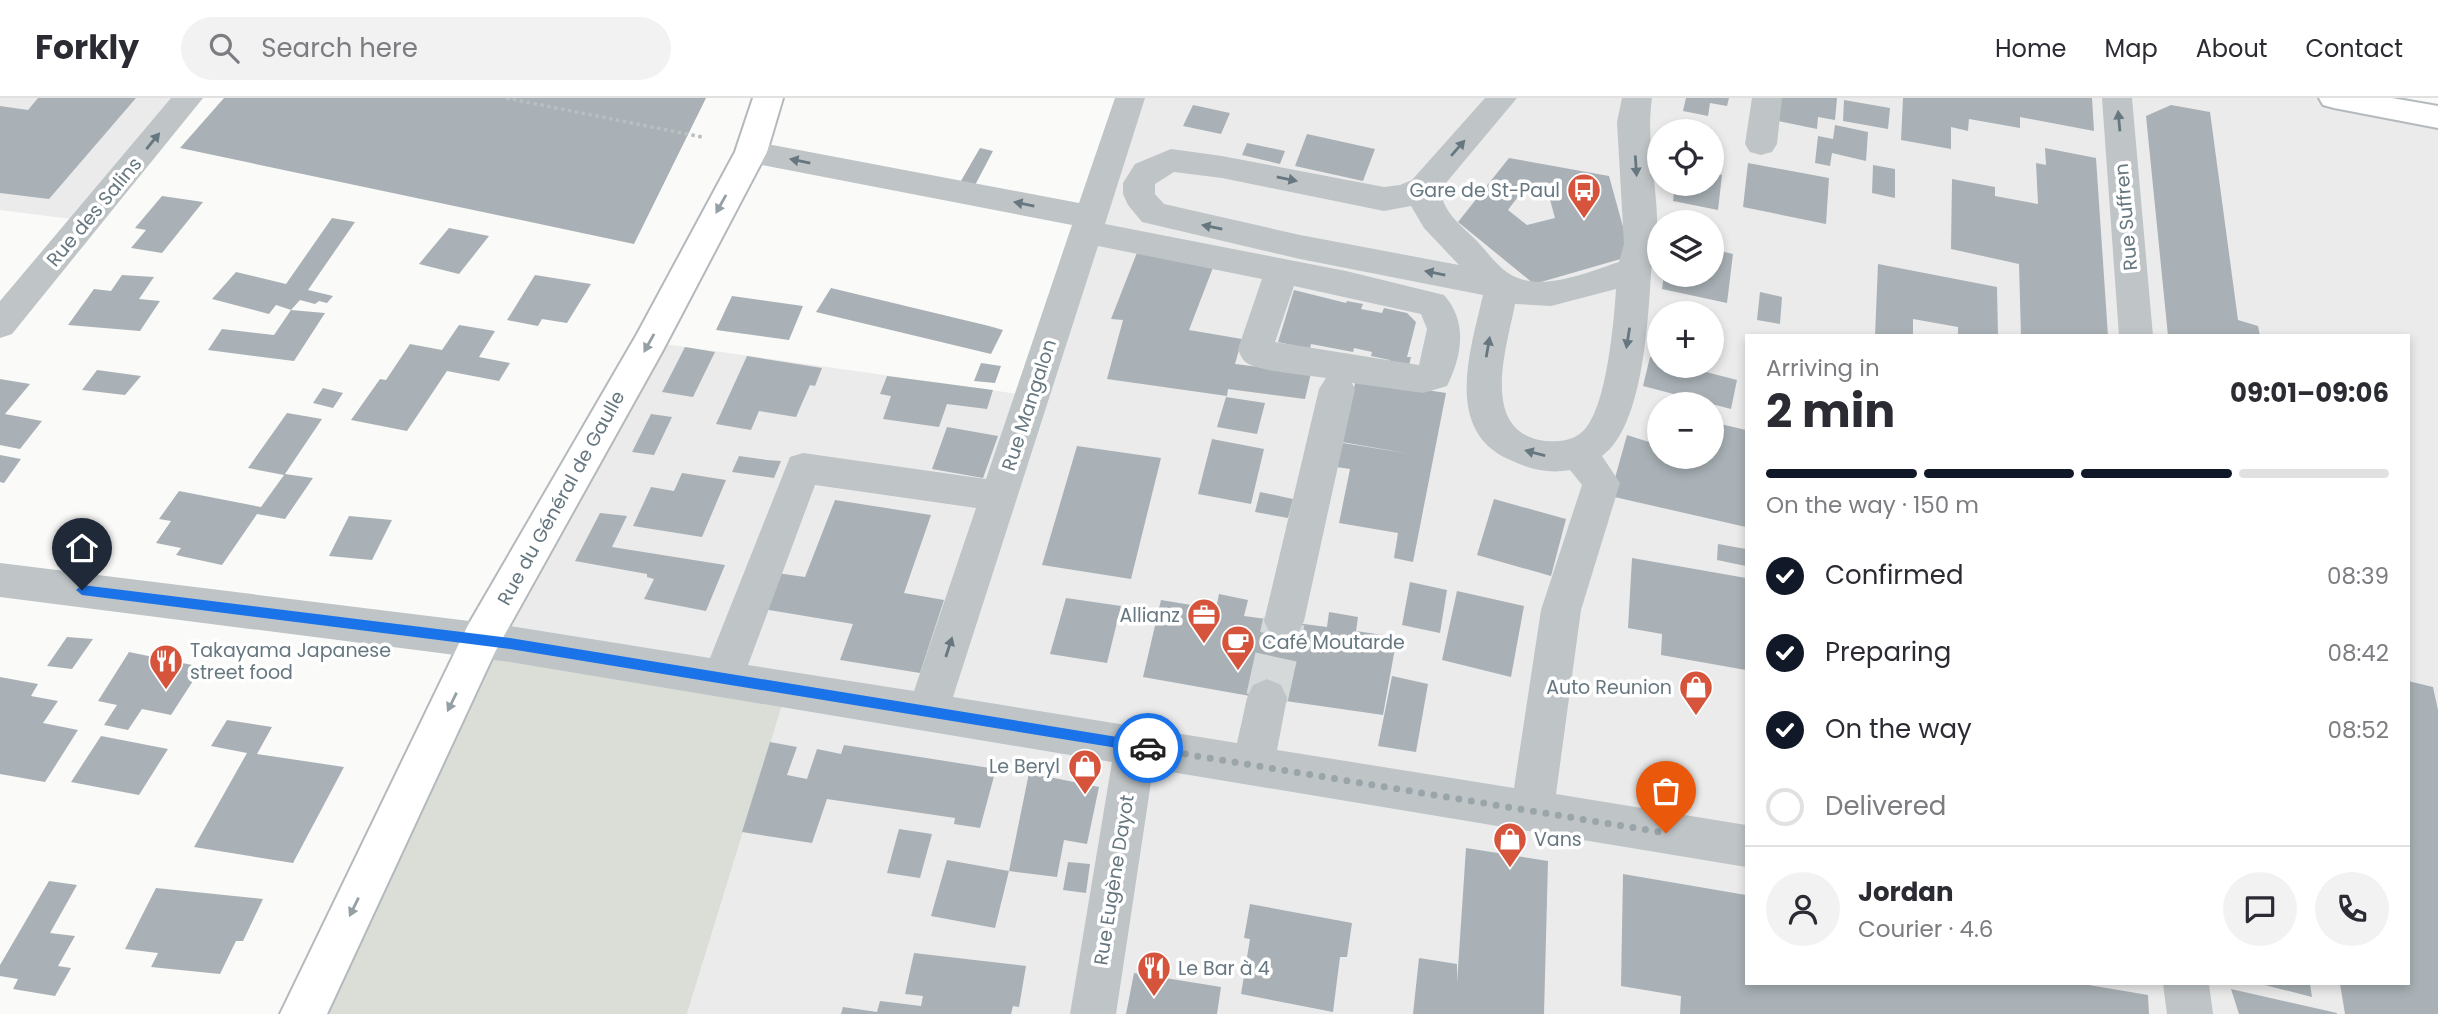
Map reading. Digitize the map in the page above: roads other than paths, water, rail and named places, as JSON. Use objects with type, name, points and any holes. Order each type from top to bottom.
[{"type":"main road","name":"Rue du Général de Gaulle","points":[[303,1014],[481,640],[650,342],[751,152],[768,98]]},
{"type":"main road","points":[[2334,98],[2438,117]]},
{"type":"street","name":"Rue des Salins","points":[[0,325],[188,98]]},
{"type":"street","name":"Rue Mangalon","points":[[928,712],[1130,98]]},
{"type":"street","points":[[1502,98],[1423,188],[1406,196],[1384,199],[1222,167],[1171,160],[1157,164],[1146,172],[1139,183],[1139,194],[1144,205],[1154,214],[1300,247],[1502,286],[1523,293],[1550,293],[1634,270]]},
{"type":"street","points":[[1502,286],[1483,376],[1486,410],[1495,429],[1511,444],[1533,454],[1556,457],[1578,453],[1598,439],[1620,392],[1632,312],[1634,270],[1641,244],[1633,122],[1637,98]]},
{"type":"street","points":[[1761,145],[1767,98]]},
{"type":"street","name":"Rue Suffren","points":[[2117,98],[2136,334]]},
{"type":"street","points":[[751,152],[1088,225],[1432,304],[1441,312],[1446,328],[1434,376],[1423,379],[1400,377],[1258,353],[1255,349],[1282,271]]},
{"type":"street","points":[[1423,188],[1425,206],[1436,223],[1502,286]]},
{"type":"street","points":[[1284,621],[1337,389]]},
{"type":"street","points":[[1532,810],[1561,610],[1601,483],[1578,453]]},
{"type":"street","points":[[723,678],[803,468],[999,496]]},
{"type":"street","points":[[0,580],[481,640],[1745,846]]},
{"type":"street","points":[[1253,765],[1267,698]]},
{"type":"street","name":"Rue Eugène Dayot","points":[[1093,1014],[1136,746]]},
{"type":"street","points":[[2186,985],[2190,1014]]},
{"type":"tunnel","points":[[1267,698],[1284,621]]},
{"type":"place","name":"Gare de St-Paul","points":[[1584,220]]},
{"type":"place","name":"Allianz","points":[[1204,645]]},
{"type":"place","name":"Café Moutarde","points":[[1238,672]]},
{"type":"place","name":"Takayama Japanese street food","points":[[166,691]]},
{"type":"place","name":"Auto Reunion","points":[[1696,717]]},
{"type":"place","name":"Le Beryl","points":[[1085,796]]},
{"type":"place","name":"Vans","points":[[1510,869]]},
{"type":"place","name":"Le Bar à 4","points":[[1154,998]]}]
